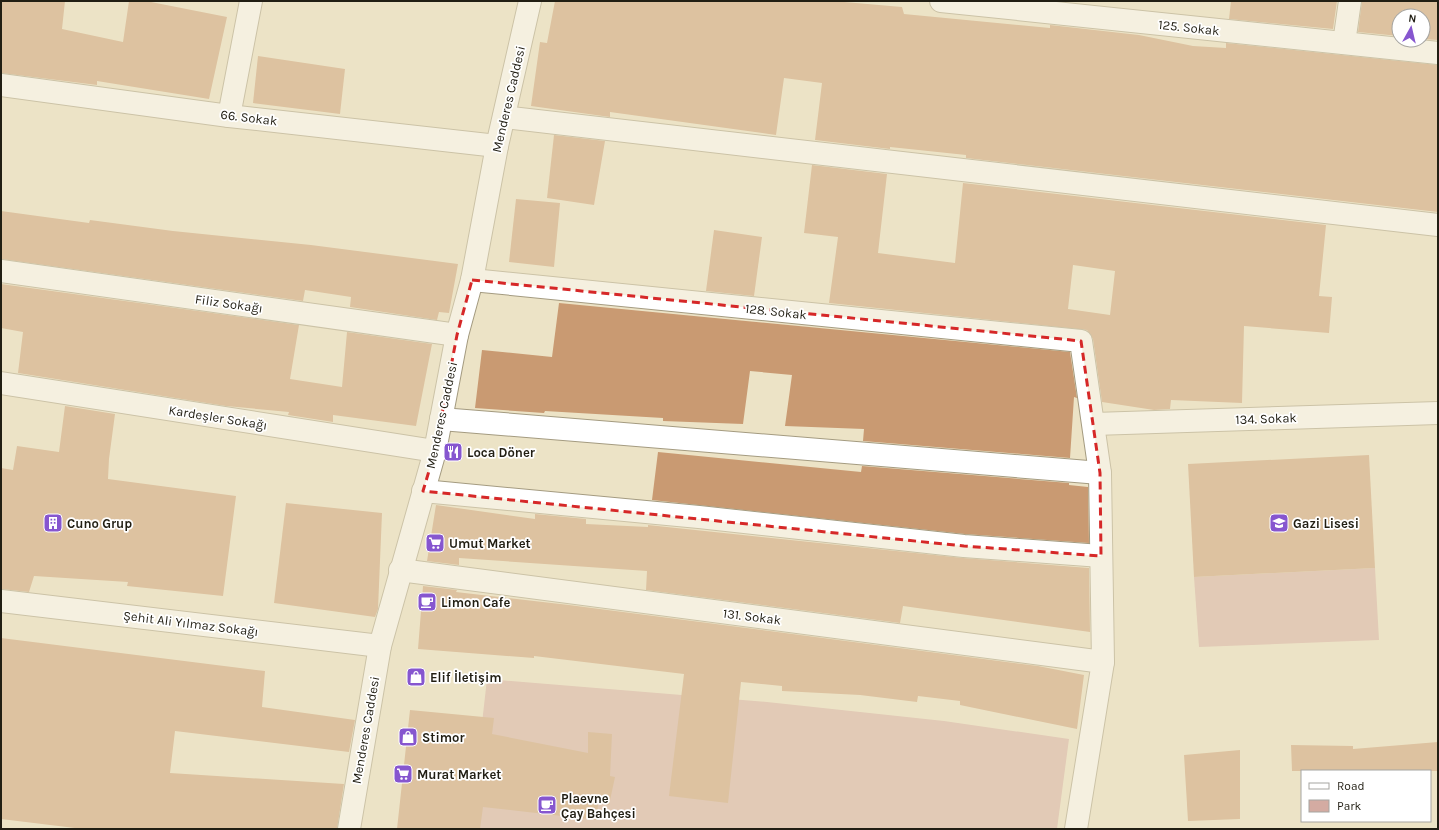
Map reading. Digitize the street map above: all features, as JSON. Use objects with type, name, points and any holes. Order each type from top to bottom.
[{"type":"street","points":[[229,116],[251,1]]},
{"type":"street","name":"Menderes Caddesi","points":[[349,829],[380,646],[400,570],[435,451],[457,335],[472,280],[497,146],[530,1]]},
{"type":"street","name":"125. Sokak","points":[[941,1],[1438,53]]},
{"type":"street","points":[[1344,43],[1350,1]]},
{"type":"street","name":"66. Sokak","points":[[1,85],[229,116],[497,146]]},
{"type":"street","points":[[504,117],[1438,225]]},
{"type":"street","name":"Filiz Sokağı","points":[[1,271],[457,335]]},
{"type":"street","name":"128. Sokak","points":[[472,280],[1081,342],[1094,424]]},
{"type":"street","name":"Kardeşler Sokağı","points":[[1,383],[435,451]]},
{"type":"street","name":"134. Sokak","points":[[1094,424],[1438,413]]},
{"type":"street","points":[[441,419],[1100,473]]},
{"type":"street","points":[[1076,829],[1103,662],[1100,473],[1094,424]]},
{"type":"street","points":[[423,491],[691,516],[964,546],[1101,556]]},
{"type":"street","name":"131. Sokak","points":[[400,570],[1103,662]]},
{"type":"street","name":"Şehit Ali Yılmaz Sokağı","points":[[1,600],[380,646]]},
{"type":"highlighted area","points":[[472,280],[1081,341],[1100,473],[1101,556],[964,546],[423,491],[435,451],[457,335]]},
{"type":"green space","points":[[1375,568],[1379,640],[1199,647],[1194,577]]},
{"type":"green space","points":[[487,679],[767,702],[944,721],[1069,739],[1057,829],[470,829]]},
{"type":"building","points":[[1,1],[65,1],[62,29],[123,42],[129,1],[146,1],[227,17],[209,99],[97,81],[97,85],[1,73]]},
{"type":"building","points":[[555,1],[833,1],[902,7],[904,14],[1050,28],[1050,25],[1139,35],[1193,46],[1226,48],[1226,43],[1438,65],[1438,212],[966,158],[966,155],[890,147],[890,149],[815,140],[822,83],[784,78],[776,135],[610,112],[610,117],[531,106],[540,42],[547,43]]},
{"type":"building","points":[[1231,1],[1337,1],[1333,29],[1229,19]]},
{"type":"building","points":[[1362,1],[1438,1],[1438,40],[1431,40],[1431,8],[1391,8],[1391,35],[1358,32]]},
{"type":"building","points":[[258,56],[345,69],[340,114],[253,103]]},
{"type":"building","points":[[554,135],[605,141],[594,205],[547,198]]},
{"type":"building","points":[[812,165],[887,174],[878,253],[955,263],[963,183],[1326,225],[1319,296],[1332,297],[1329,333],[1244,326],[1242,403],[1171,400],[1170,409],[1154,410],[1102,402],[1093,339],[1087,330],[829,303],[838,237],[804,233]],"holes":[[[1073,265],[1115,271],[1110,315],[1068,309]]]},
{"type":"building","points":[[516,199],[560,203],[554,267],[509,262]]},
{"type":"building","points":[[1,211],[89,223],[90,220],[173,231],[311,245],[458,264],[449,313],[439,312],[437,320],[350,307],[351,297],[305,290],[303,301],[1,259]]},
{"type":"building","points":[[714,230],[762,237],[754,296],[706,291]]},
{"type":"building","points":[[1,284],[299,325],[290,379],[342,387],[347,332],[432,344],[416,426],[333,415],[333,422],[288,415],[289,412],[226,406],[18,373],[23,332],[1,328]]},
{"type":"building","points":[[559,303],[1070,352],[1077,398],[1074,397],[1070,458],[863,441],[864,429],[785,426],[792,375],[750,371],[743,424],[663,421],[663,418],[545,411],[544,413],[475,408],[482,350],[552,357]]},
{"type":"building","points":[[65,406],[115,414],[108,479],[236,496],[223,596],[127,586],[128,582],[34,576],[29,592],[1,589],[1,468],[13,470],[17,446],[59,452]]},
{"type":"building","points":[[658,452],[861,472],[862,466],[1069,483],[1069,485],[1088,487],[1089,543],[965,534],[652,500]]},
{"type":"building","points":[[1369,455],[1375,568],[1194,577],[1188,464]]},
{"type":"building","points":[[286,503],[382,513],[378,609],[375,617],[274,603]]},
{"type":"building","points":[[436,505],[535,519],[535,514],[586,519],[586,524],[648,527],[648,525],[963,558],[1089,568],[1090,632],[903,606],[900,623],[646,590],[647,571],[459,558],[459,565],[427,561]]},
{"type":"building","points":[[423,586],[457,590],[456,592],[569,605],[1038,666],[1084,675],[1077,729],[960,705],[960,701],[918,696],[917,702],[860,695],[782,691],[782,686],[741,682],[728,803],[669,796],[684,674],[534,656],[534,658],[418,649]]},
{"type":"building","points":[[1,638],[265,671],[262,707],[355,720],[349,752],[175,731],[170,773],[344,784],[337,829],[83,829],[1,819]]},
{"type":"building","points":[[410,710],[494,718],[492,734],[588,753],[588,732],[612,734],[610,776],[615,777],[609,805],[598,803],[597,820],[483,807],[480,829],[397,829]]},
{"type":"building","points":[[1438,742],[1438,771],[1292,771],[1291,745],[1353,746],[1353,749]]},
{"type":"building","points":[[1240,750],[1240,819],[1188,821],[1184,755]]},
{"type":"place","name":"Loca Döner","points":[[453,452]]},
{"type":"place","name":"Cuno Grup","points":[[53,523]]},
{"type":"place","name":"Gazi Lisesi","points":[[1279,523]]},
{"type":"place","name":"Umut Market","points":[[435,543]]},
{"type":"place","name":"Limon Cafe","points":[[427,602]]},
{"type":"place","name":"Elif İletişim","points":[[416,677]]},
{"type":"place","name":"Stimor","points":[[408,737]]},
{"type":"place","name":"Murat Market","points":[[403,774]]},
{"type":"place","name":"Plaevne Çay Bahçesi","points":[[547,805]]}]
